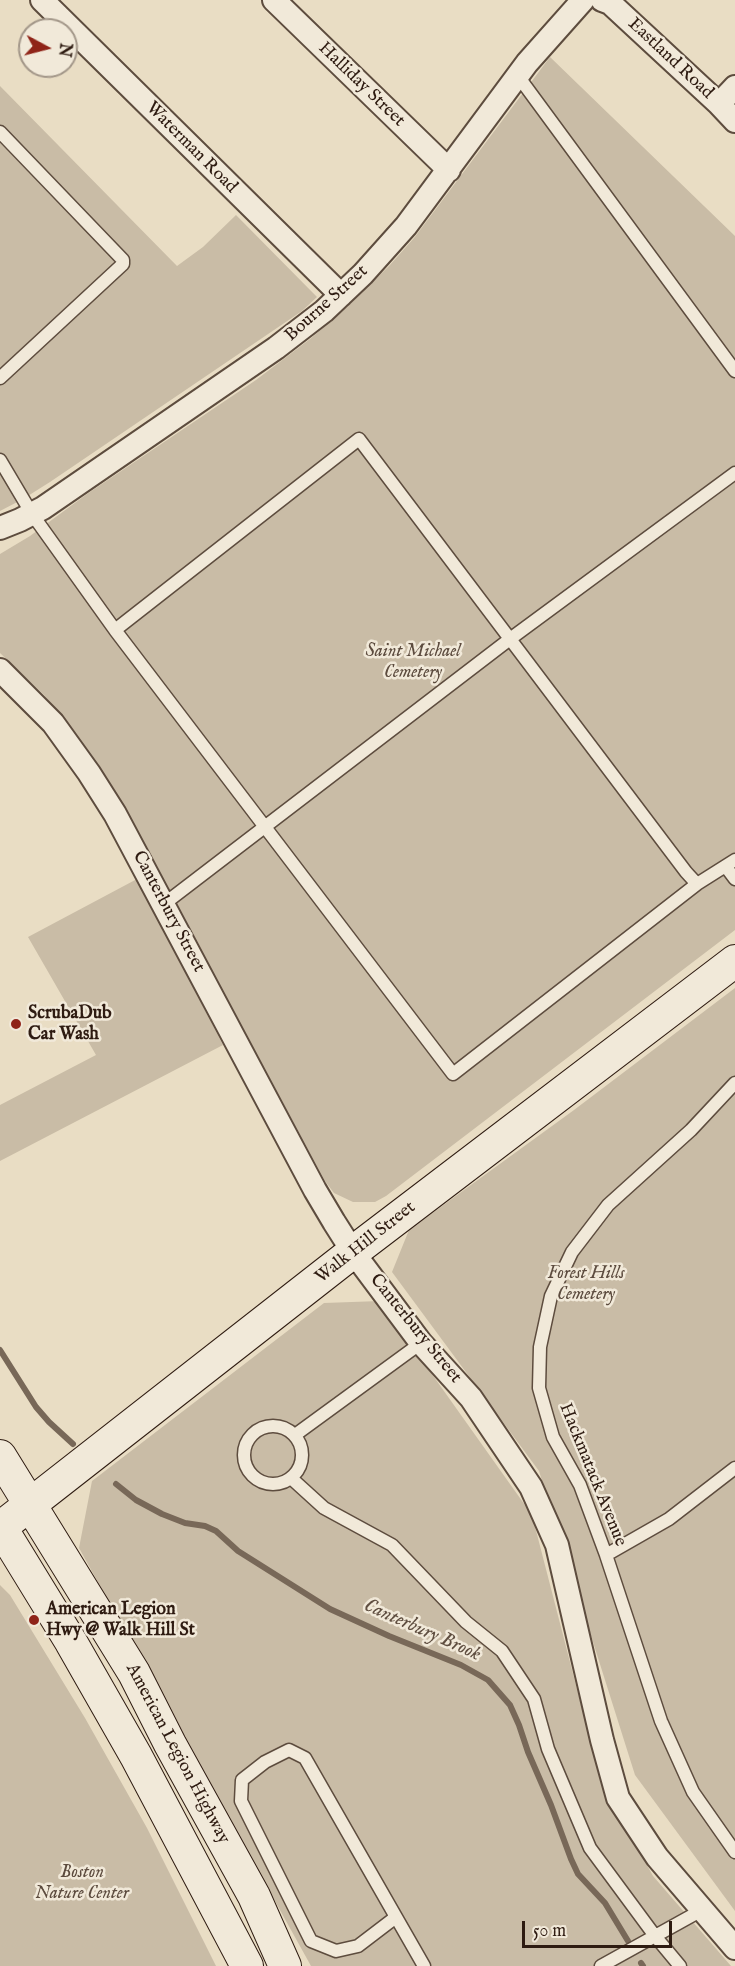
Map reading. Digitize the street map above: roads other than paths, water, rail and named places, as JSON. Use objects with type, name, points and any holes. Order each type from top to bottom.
[{"type":"main road","name":"Walk Hill Street","points":[[0,1528],[353,1252],[735,962]]},
{"type":"main road","name":"American Legion Highway","points":[[0,1456],[32,1504],[134,1673],[170,1744],[254,1896],[285,1966]]},
{"type":"main road","name":"American Legion Highway","points":[[0,1528],[71,1642],[136,1756],[247,1966]]},
{"type":"street","name":"Waterman Road","points":[[42,0],[341,295]]},
{"type":"street","name":"Halliday Street","points":[[274,0],[449,170]]},
{"type":"street","name":"Bourne Street","points":[[0,528],[32,514],[293,336],[341,295],[393,241],[537,51],[583,0]]},
{"type":"street","name":"Eastland Road","points":[[602,0],[610,3],[719,104],[735,87]]},
{"type":"street","points":[[719,104],[735,121]]},
{"type":"street","name":"Canterbury Street","points":[[0,670],[53,723],[115,814],[315,1190],[353,1252],[421,1343],[471,1398],[531,1487],[556,1545],[618,1798],[657,1857],[735,1948]]},
{"type":"lane","points":[[518,76],[735,371]]},
{"type":"lane","points":[[0,132],[123,260],[123,264],[0,378]]},
{"type":"lane","points":[[115,630],[359,439],[697,884]]},
{"type":"lane","points":[[0,460],[32,514],[115,630],[453,1074],[697,884],[731,863],[735,879]]},
{"type":"lane","points":[[164,904],[510,639],[735,472]]},
{"type":"lane","name":"Hackmatack Avenue","points":[[735,1083],[691,1130],[608,1204],[572,1252],[551,1296],[540,1347],[539,1388],[553,1437],[580,1485],[606,1555],[661,1721],[693,1792],[735,1852]]},
{"type":"lane","points":[[295,1436],[421,1343]]},
{"type":"lane","points":[[268,1426],[278,1426],[287,1429],[295,1436],[302,1448],[302,1458],[298,1470],[291,1478],[274,1484],[264,1482],[252,1475],[244,1455],[249,1438],[256,1431],[268,1426]]},
{"type":"lane","points":[[606,1555],[669,1520],[735,1468]]},
{"type":"lane","points":[[291,1478],[324,1508],[392,1545],[466,1622],[502,1651],[534,1699],[548,1749],[590,1848],[680,1966]]},
{"type":"lane","points":[[396,1917],[358,1946],[336,1951],[311,1941],[241,1801],[242,1780],[265,1761],[289,1750],[305,1758],[396,1917],[424,1966]]},
{"type":"lane","points":[[601,1966],[702,1910]]},
{"type":"waterway","name":"Canterbury Brook","points":[[0,1350],[36,1407],[73,1444]]},
{"type":"waterway","name":"Canterbury Brook","points":[[116,1484],[136,1500],[162,1514],[216,1531],[238,1551],[330,1609],[461,1665],[488,1680],[510,1705],[578,1874],[605,1903],[628,1941]]},
{"type":"place","name":"ScrubaDub Car Wash","points":[[16,1024]]},
{"type":"place","name":"American Legion Hwy @ Walk Hill St","points":[[34,1620]]},
{"type":"park label","name":"Saint Michael Cemetery","points":[[413,662]]},
{"type":"park label","name":"Forest Hills Cemetery","points":[[586,1284]]},
{"type":"park label","name":"Boston Nature Center","points":[[82,1883]]}]
